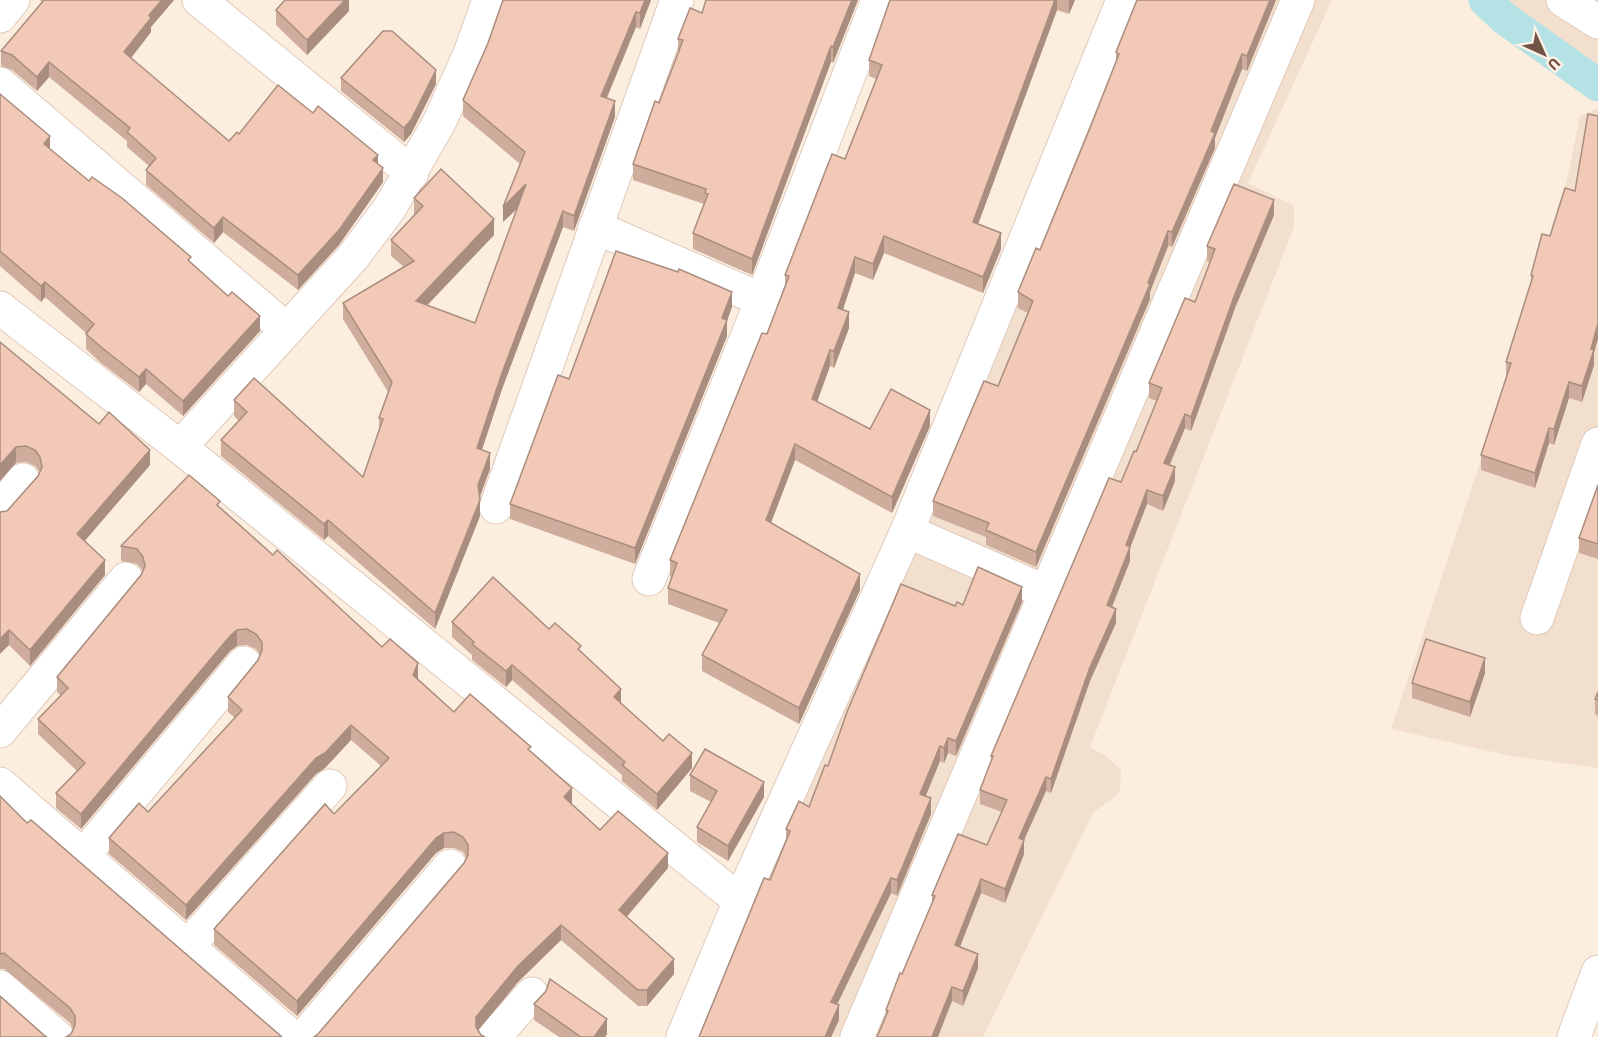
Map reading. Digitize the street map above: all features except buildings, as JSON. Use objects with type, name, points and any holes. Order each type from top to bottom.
[{"type":"street","points":[[0,16],[12,0]]},
{"type":"street","points":[[198,0],[412,173]]},
{"type":"street","points":[[180,447],[353,257],[412,173],[439,123],[471,51],[489,0]]},
{"type":"street","points":[[496,507],[676,0]]},
{"type":"street","points":[[649,579],[762,300],[878,0]]},
{"type":"street","points":[[683,1037],[740,901],[907,531],[1123,0]]},
{"type":"street","points":[[856,1037],[1298,0]]},
{"type":"street","points":[[1563,0],[1598,22]]},
{"type":"street","points":[[0,84],[286,329]]},
{"type":"street","points":[[595,227],[762,300]]},
{"type":"street","points":[[0,308],[180,447],[740,901]]},
{"type":"street","points":[[1537,618],[1598,444]]},
{"type":"street","points":[[0,509],[22,480]]},
{"type":"street","points":[[907,531],[1046,592]]},
{"type":"street","points":[[0,731],[126,579]]},
{"type":"street","points":[[83,856],[244,663]]},
{"type":"street","points":[[0,784],[292,1037]]},
{"type":"street","points":[[187,947],[330,786]]},
{"type":"street","points":[[304,1037],[450,866]]},
{"type":"street","points":[[1574,1037],[1598,972]]},
{"type":"street","points":[[0,987],[57,1037]]},
{"type":"street","points":[[494,1037],[532,994]]},
{"type":"shaded area","points":[[1148,0],[1332,0],[1248,183],[1294,206],[1294,227],[1090,747],[1108,757],[1121,771],[1120,792],[1093,813],[983,1037],[699,1037],[1076,157]]},
{"type":"shaded area","points":[[1497,0],[1598,0],[1598,76]]},
{"type":"shaded area","points":[[1598,108],[1598,768],[1511,756],[1391,729],[1554,242],[1580,116]]},
{"type":"waterway","points":[[1485,0],[1504,18],[1598,85]]}]
